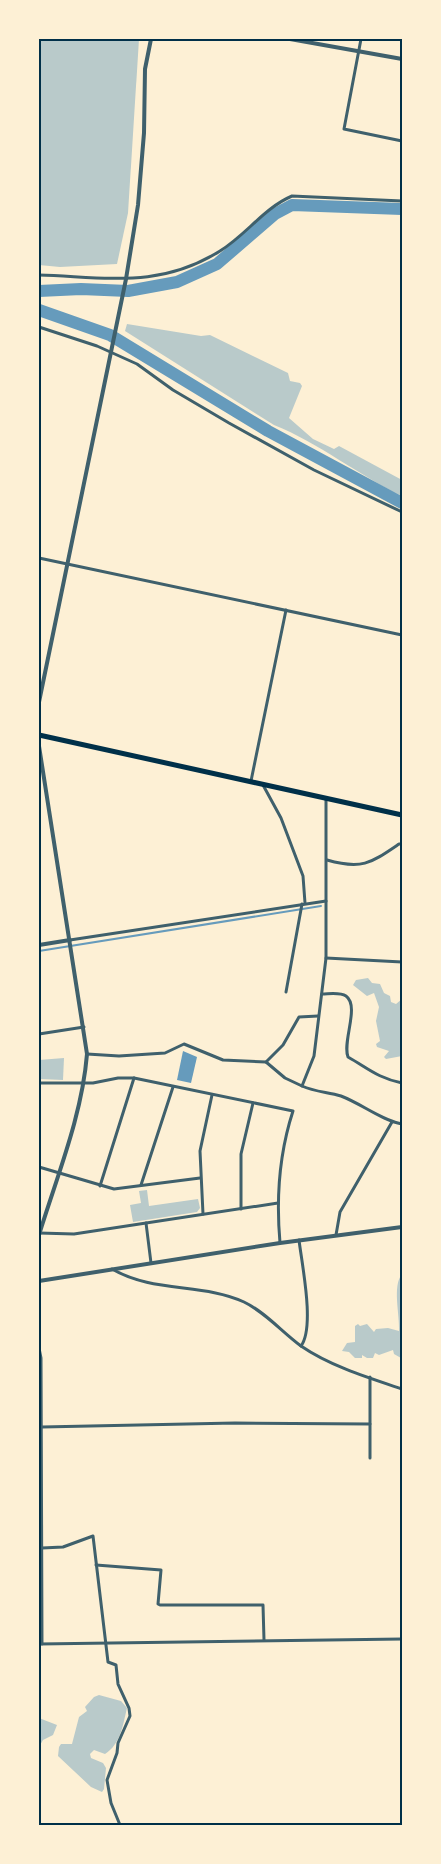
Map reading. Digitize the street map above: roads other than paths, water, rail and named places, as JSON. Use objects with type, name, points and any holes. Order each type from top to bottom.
[{"type":"highway","points":[[39,735],[402,815]]},
{"type":"street","points":[[39,702],[126,279],[138,205],[144,133],[145,69],[151,39]]},
{"type":"street","points":[[290,39],[402,59]]},
{"type":"street","points":[[361,39],[344,129],[402,141]]},
{"type":"street","points":[[39,275],[126,279],[162,276],[195,264],[222,250],[278,202],[292,196],[402,201]]},
{"type":"street","points":[[39,327],[112,352],[137,364],[173,390],[289,456],[402,512]]},
{"type":"street","points":[[39,558],[402,634]]},
{"type":"street","points":[[251,781],[286,610]]},
{"type":"street","points":[[39,746],[87,1054],[85,1083],[39,1234],[74,1234],[278,1203]]},
{"type":"street","points":[[263,784],[281,818],[303,876],[304,903],[286,992]]},
{"type":"street","points":[[302,1086],[314,1056],[326,958],[326,798]]},
{"type":"street","points":[[327,860],[353,866],[372,862],[399,844],[402,844]]},
{"type":"street","points":[[39,945],[326,901]]},
{"type":"street","points":[[326,958],[402,962]]},
{"type":"street","points":[[322,994],[339,994],[346,996],[350,1001],[352,1016],[348,1034],[348,1058],[368,1067],[378,1076],[402,1083]]},
{"type":"street","points":[[266,1062],[283,1045],[299,1017],[318,1016]]},
{"type":"street","points":[[39,1034],[84,1026]]},
{"type":"street","points":[[87,1054],[119,1056],[165,1053],[184,1044],[223,1060],[266,1062],[285,1078],[302,1086],[340,1096],[366,1107],[392,1122],[402,1124]]},
{"type":"street","points":[[39,1083],[85,1083],[118,1078],[134,1078],[293,1111],[284,1143],[278,1203],[280,1243]]},
{"type":"street","points":[[100,1186],[134,1078]]},
{"type":"street","points":[[141,1185],[173,1087]]},
{"type":"street","points":[[203,1214],[200,1178],[201,1143],[212,1095]]},
{"type":"street","points":[[241,1209],[241,1154],[253,1103]]},
{"type":"street","points":[[336,1236],[340,1212],[392,1122]]},
{"type":"street","points":[[39,1167],[100,1186],[123,1189],[200,1178]]},
{"type":"street","points":[[146,1223],[151,1263]]},
{"type":"street","points":[[39,1280],[300,1240],[402,1228]]},
{"type":"street","points":[[300,1240],[307,1321],[306,1339],[301,1346]]},
{"type":"street","points":[[112,1269],[124,1276],[168,1288],[225,1295],[244,1302],[315,1355],[402,1389]]},
{"type":"street","points":[[39,1348],[41,1358],[42,1427],[40,1477],[42,1548],[40,1644],[81,1645],[107,1642],[402,1639]]},
{"type":"street","points":[[370,1377],[370,1458]]},
{"type":"street","points":[[42,1427],[235,1423],[370,1424]]},
{"type":"street","points":[[42,1548],[64,1547],[93,1536],[108,1662],[116,1665],[118,1684],[129,1708],[130,1716],[118,1743],[117,1753],[107,1780],[111,1803],[120,1825]]},
{"type":"street","points":[[96,1565],[161,1570],[158,1604],[160,1605],[263,1605],[264,1640]]},
{"type":"water","points":[[183,1051],[197,1057],[191,1083],[177,1080]]},
{"type":"waterway","points":[[39,291],[81,289],[128,291],[177,282],[217,264],[275,214],[292,205],[402,209]]},
{"type":"waterway","points":[[39,310],[110,335],[268,431],[402,503]]},
{"type":"waterway","points":[[39,951],[321,906]]}]
